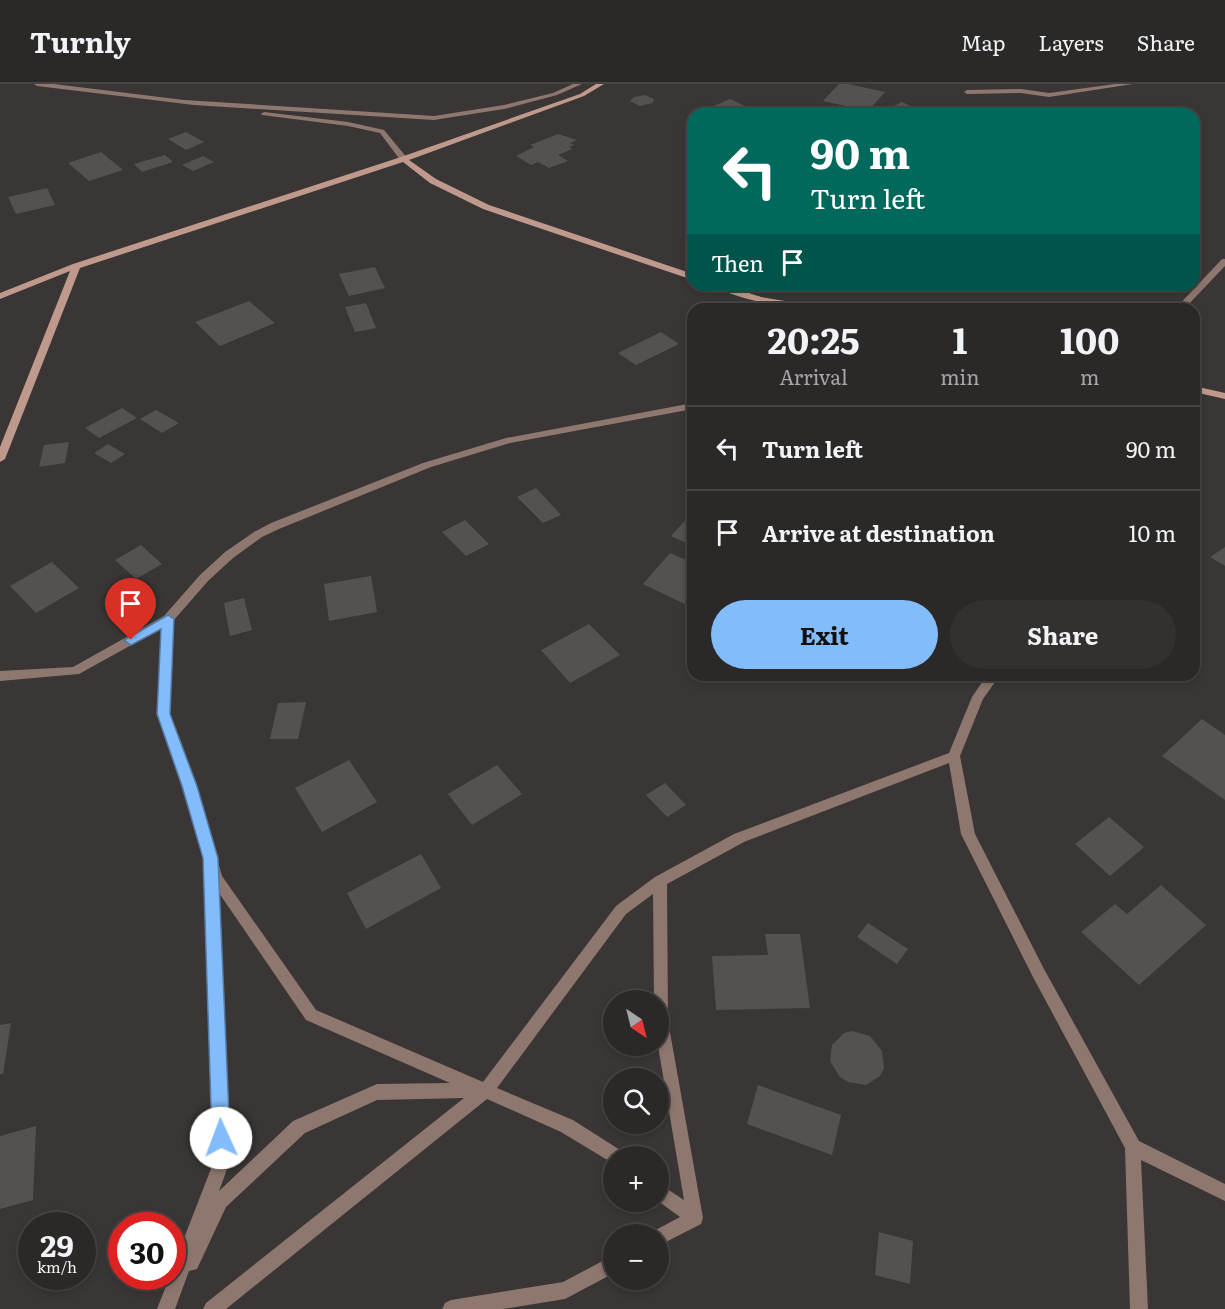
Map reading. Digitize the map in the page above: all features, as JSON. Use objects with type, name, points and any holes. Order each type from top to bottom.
[{"type":"street","points":[[37,84],[186,101],[382,131],[404,159],[433,181],[486,207],[687,275]]},
{"type":"street","points":[[186,101],[434,118],[504,107],[555,94],[579,84]]},
{"type":"street","points":[[0,296],[76,266],[404,159],[582,95],[602,84]]},
{"type":"street","points":[[968,92],[1021,91],[1049,95],[1130,84]]},
{"type":"street","points":[[1200,287],[1225,261]]},
{"type":"street","points":[[0,459],[76,266]]},
{"type":"street","points":[[735,291],[781,303]]},
{"type":"street","points":[[1185,303],[1196,291]]},
{"type":"street","points":[[759,299],[760,303]]},
{"type":"street","points":[[1200,390],[1225,396]]},
{"type":"street","points":[[0,676],[75,671],[168,619],[225,555],[251,537],[427,465],[509,440],[687,407]]},
{"type":"street","points":[[168,619],[164,714],[190,786],[216,878],[311,1015],[567,1126],[603,1149]]},
{"type":"street","points":[[990,681],[978,697],[954,756],[968,834],[1039,974],[1133,1147],[1139,1309]]},
{"type":"street","points":[[212,1309],[486,1090],[621,910],[660,881],[739,838],[954,756]]},
{"type":"street","points":[[168,1309],[222,1161],[210,858]]},
{"type":"street","points":[[660,881],[661,1022],[695,1218]]},
{"type":"street","points":[[168,1309],[220,1202],[299,1127],[377,1092],[486,1090]]},
{"type":"street","points":[[1133,1147],[1225,1193]]},
{"type":"street","points":[[669,1199],[695,1218]]},
{"type":"street","points":[[669,1232],[695,1218]]},
{"type":"street","points":[[451,1309],[564,1290],[603,1269]]},
{"type":"building","points":[[839,84],[885,92],[871,108],[854,108],[823,101]]},
{"type":"building","points":[[645,95],[654,99],[653,103],[640,106],[630,101],[634,97]]},
{"type":"building","points":[[730,99],[749,108],[710,108]]},
{"type":"building","points":[[902,102],[915,108],[890,108]]},
{"type":"building","points":[[186,132],[204,142],[186,150],[168,139]]},
{"type":"building","points":[[558,134],[577,140],[570,143],[574,145],[569,147],[572,149],[558,155],[568,161],[549,168],[538,162],[531,165],[516,156],[534,147],[530,145]]},
{"type":"building","points":[[101,152],[123,170],[89,181],[68,163]]},
{"type":"building","points":[[165,155],[173,162],[142,172],[134,164]]},
{"type":"building","points":[[203,156],[214,162],[193,171],[182,165]]},
{"type":"building","points":[[47,188],[55,205],[16,214],[8,197]]},
{"type":"building","points":[[375,267],[385,288],[349,296],[339,274]]},
{"type":"building","points":[[249,301],[275,323],[220,346],[195,322]]},
{"type":"building","points":[[366,303],[376,328],[355,332],[345,307]]},
{"type":"building","points":[[661,332],[679,344],[636,365],[618,353]]},
{"type":"building","points":[[122,408],[137,418],[99,438],[85,428]]},
{"type":"building","points":[[156,410],[179,423],[162,433],[140,419]]},
{"type":"building","points":[[69,442],[65,463],[39,467],[44,445]]},
{"type":"building","points":[[108,444],[125,454],[111,463],[94,453]]},
{"type":"building","points":[[536,488],[561,515],[543,523],[517,497]]},
{"type":"building","points":[[687,519],[687,543],[671,536]]},
{"type":"building","points":[[465,520],[489,544],[466,556],[442,532]]},
{"type":"building","points":[[141,545],[162,564],[136,579],[115,560]]},
{"type":"building","points":[[1225,547],[1225,566],[1210,557]]},
{"type":"building","points":[[670,553],[687,560],[687,605],[643,584]]},
{"type":"building","points":[[52,562],[79,588],[36,613],[10,586]]},
{"type":"building","points":[[371,576],[377,612],[329,621],[324,584]]},
{"type":"building","points":[[244,598],[252,630],[230,636],[224,603]]},
{"type":"building","points":[[589,624],[620,655],[570,683],[541,650]]},
{"type":"building","points":[[306,702],[298,739],[270,739],[278,703]]},
{"type":"building","points":[[1202,719],[1225,735],[1225,800],[1162,756]]},
{"type":"building","points":[[349,760],[377,802],[322,832],[295,788]]},
{"type":"building","points":[[497,765],[522,794],[472,825],[448,794]]},
{"type":"building","points":[[665,783],[686,805],[667,817],[646,795]]},
{"type":"building","points":[[1109,817],[1144,847],[1110,876],[1075,844]]},
{"type":"building","points":[[421,854],[441,888],[366,929],[347,893]]},
{"type":"building","points":[[1161,885],[1206,925],[1139,985],[1081,932],[1115,904],[1127,914]]},
{"type":"building","points":[[868,923],[908,949],[897,964],[857,937]]},
{"type":"building","points":[[765,934],[800,934],[810,1008],[716,1010],[712,956],[768,955]]},
{"type":"building","points":[[11,1023],[3,1074],[0,1074],[0,1025]]},
{"type":"building","points":[[852,1031],[870,1036],[882,1051],[884,1068],[880,1076],[866,1085],[848,1082],[840,1077],[830,1061],[832,1045],[844,1033]]},
{"type":"building","points":[[758,1085],[841,1115],[832,1155],[747,1124]]},
{"type":"building","points":[[36,1126],[33,1200],[0,1209],[0,1136]]},
{"type":"building","points":[[879,1232],[913,1241],[910,1284],[875,1275]]},
{"type":"route","points":[[131,640],[168,619],[164,714],[190,786],[210,858],[221,1138]]}]
